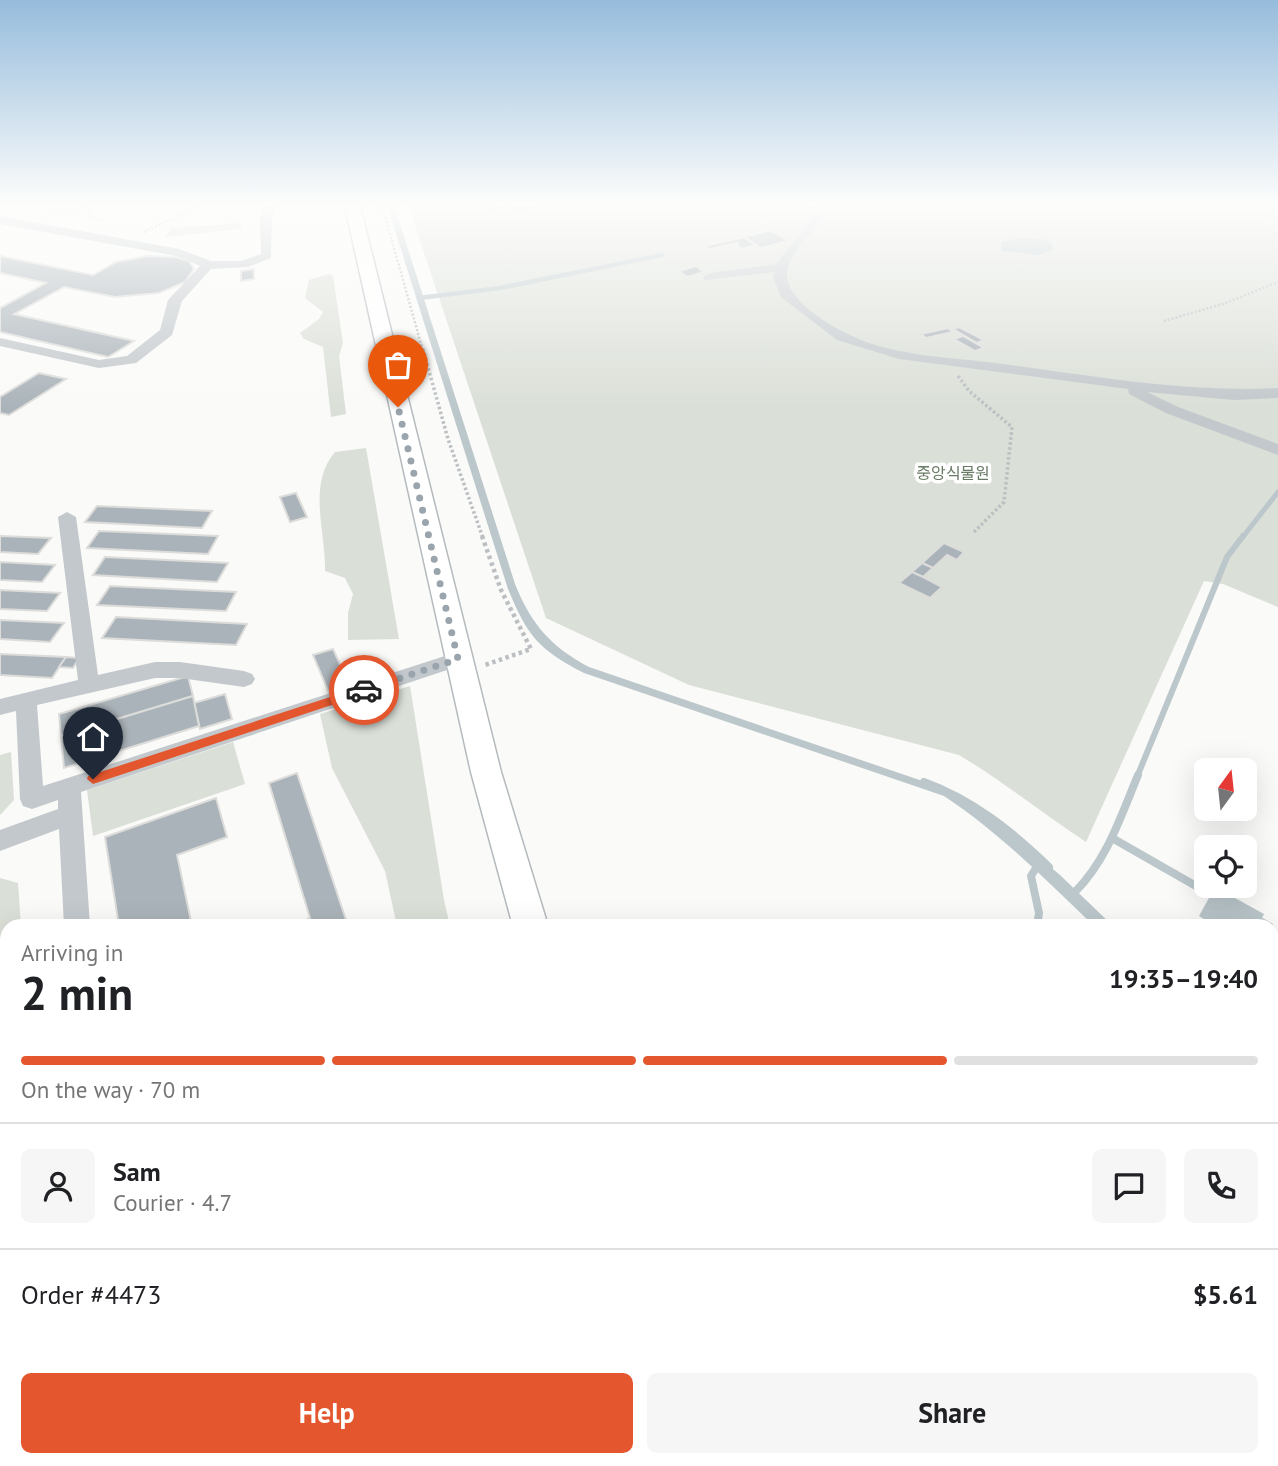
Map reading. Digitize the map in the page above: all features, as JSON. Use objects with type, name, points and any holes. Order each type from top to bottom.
[{"type":"main road","points":[[367,270],[459,665],[528,919]]},
{"type":"street","points":[[0,342],[99,364],[131,360],[167,332],[175,300],[203,270]]},
{"type":"street","points":[[710,277],[756,270]]},
{"type":"street","points":[[780,270],[786,294],[824,327],[886,352],[1215,395],[1278,393]]},
{"type":"street","points":[[1119,383],[1172,410],[1278,450]]},
{"type":"street","points":[[68,517],[89,685]]},
{"type":"street","points":[[26,700],[32,799],[459,665]]},
{"type":"street","points":[[0,707],[155,670],[180,670],[244,679]]},
{"type":"street","points":[[69,787],[77,919]]},
{"type":"street","points":[[0,841],[71,814]]},
{"type":"path","points":[[400,270],[448,439],[501,590],[531,649],[459,665]]},
{"type":"path","points":[[1164,321],[1223,304],[1278,282]]},
{"type":"path","points":[[957,362],[963,385],[1005,417],[1012,427],[1004,502],[974,532]]},
{"type":"green space","name":"중앙식물원","points":[[430,270],[1278,270],[1278,607],[1223,584],[1204,581],[1086,842],[959,755],[689,685],[546,618]]},
{"type":"green space","points":[[329,274],[333,276],[343,343],[339,356],[346,414],[331,417],[323,347],[304,339],[300,333],[319,319],[323,312],[305,298],[309,280]]},
{"type":"green space","points":[[366,448],[399,639],[348,640],[348,613],[353,594],[345,578],[325,571],[320,509],[322,479],[335,452]]},
{"type":"green space","points":[[410,686],[448,919],[395,919],[385,871],[332,768],[320,714]]},
{"type":"green space","points":[[233,742],[245,784],[93,836],[87,790]]},
{"type":"green space","points":[[11,752],[14,800],[0,815],[0,755]]},
{"type":"green space","points":[[0,878],[18,883],[21,919],[0,919]]},
{"type":"shaded area","points":[[408,270],[415,270],[515,584],[535,623],[553,642],[589,667],[940,787],[1004,828],[1060,875],[1106,919],[1087,919],[1003,841],[944,796],[584,673],[545,649],[536,640],[522,619],[508,589]]},
{"type":"shaded area","points":[[1209,898],[1235,898],[1264,914],[1262,919],[1204,919],[1199,916]]},
{"type":"building","points":[[0,270],[71,270],[93,275],[101,270],[193,270],[185,282],[159,293],[115,297],[64,287],[14,314],[134,341],[108,357],[0,332],[0,308],[46,283],[0,273]]},
{"type":"building","points":[[254,270],[254,279],[241,281],[241,271]]},
{"type":"building","points":[[702,270],[704,272],[687,277],[679,271]]},
{"type":"building","points":[[959,327],[984,340],[977,343],[953,329]]},
{"type":"building","points":[[948,328],[953,332],[926,338],[921,334]]},
{"type":"building","points":[[963,336],[984,348],[975,351],[954,339]]},
{"type":"building","points":[[39,373],[66,379],[9,415],[0,413],[0,397]]},
{"type":"building","points":[[296,493],[307,517],[290,522],[280,497]]},
{"type":"building","points":[[97,506],[212,511],[202,528],[85,522]]},
{"type":"building","points":[[99,531],[218,536],[208,554],[87,548]]},
{"type":"building","points":[[0,536],[51,538],[38,554],[0,552]]},
{"type":"building","points":[[944,543],[964,552],[957,560],[947,555],[933,568],[922,563]]},
{"type":"building","points":[[105,557],[228,563],[217,582],[93,575]]},
{"type":"building","points":[[0,562],[55,565],[42,582],[0,580]]},
{"type":"building","points":[[922,563],[933,568],[923,577],[912,572]]},
{"type":"building","points":[[912,572],[942,587],[930,598],[899,583]]},
{"type":"building","points":[[110,586],[236,592],[226,611],[97,605]]},
{"type":"building","points":[[0,590],[60,593],[47,611],[0,609]]},
{"type":"building","points":[[116,617],[247,624],[236,645],[102,638]]},
{"type":"building","points":[[0,620],[64,623],[50,642],[0,639]]},
{"type":"building","points":[[333,649],[350,686],[329,693],[313,655]]},
{"type":"building","points":[[0,654],[66,657],[52,678],[0,675]]},
{"type":"building","points":[[66,657],[79,658],[73,668],[59,667]]},
{"type":"building","points":[[188,676],[193,696],[61,736],[59,714]]},
{"type":"building","points":[[225,694],[232,719],[200,729],[194,703]]},
{"type":"building","points":[[193,696],[199,726],[64,768],[61,736]]},
{"type":"building","points":[[297,773],[346,919],[308,919],[310,918],[269,783]]},
{"type":"building","points":[[216,798],[227,837],[177,855],[191,919],[118,919],[105,837]]},
{"type":"waterway","points":[[419,298],[500,288],[586,270]]},
{"type":"waterway","points":[[1242,538],[1278,492]]},
{"type":"waterway","points":[[1137,777],[1227,557],[1243,536]]},
{"type":"waterway","points":[[1075,892],[1105,852],[1138,775]]},
{"type":"waterway","points":[[924,782],[975,807],[1021,841],[1049,867]]},
{"type":"waterway","points":[[1112,838],[1194,885]]},
{"type":"waterway","points":[[1038,919],[1031,876],[1041,860]]},
{"type":"waterway","points":[[1252,917],[1256,919]]},
{"type":"way so far","points":[[364,690],[458,659],[398,407]]},
{"type":"route","points":[[93,779],[234,735],[364,690]]}]
